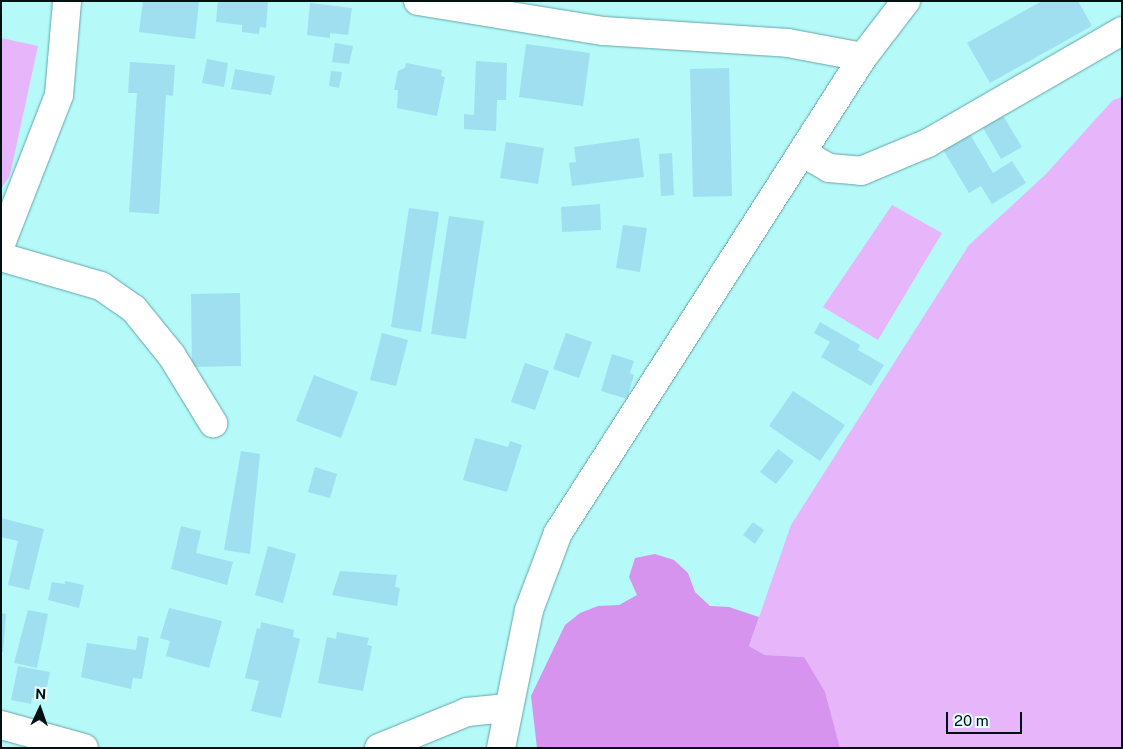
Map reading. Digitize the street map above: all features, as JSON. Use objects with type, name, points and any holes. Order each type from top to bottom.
[{"type":"street","points":[[1,244],[60,95],[67,1]]},
{"type":"street","points":[[418,1],[604,31],[788,43],[863,57]]},
{"type":"street","points":[[501,748],[507,708],[529,610],[558,532],[863,57],[906,1]]},
{"type":"street","points":[[803,153],[828,168],[861,171],[928,143],[1122,31]]},
{"type":"street","points":[[1,257],[101,286],[134,309],[172,356],[212,423]]},
{"type":"street","points":[[379,748],[467,712],[507,708]]},
{"type":"street","points":[[1,725],[84,748]]},
{"type":"shaded area","points":[[1,38],[38,46],[10,175],[1,189]]},
{"type":"shaded area","points":[[1122,97],[1122,748],[840,748],[804,657],[765,655],[749,646],[791,525],[969,245],[1046,174],[1113,100]]},
{"type":"shaded area","points":[[892,205],[942,233],[878,340],[823,307]]},
{"type":"shaded area","points":[[655,554],[674,560],[688,573],[695,592],[710,606],[729,607],[759,617],[749,646],[765,655],[804,657],[825,692],[840,748],[537,748],[531,696],[565,625],[580,613],[598,606],[619,605],[637,595],[629,577],[635,558]]},
{"type":"building","points":[[143,1],[199,1],[195,39],[139,32]]},
{"type":"building","points":[[218,1],[268,1],[266,28],[260,27],[259,34],[242,32],[242,25],[216,22]]},
{"type":"building","points":[[1042,1],[1078,1],[1092,26],[990,83],[967,43]]},
{"type":"building","points":[[310,3],[352,8],[348,35],[330,33],[330,38],[307,35]]},
{"type":"building","points":[[335,43],[353,46],[349,64],[332,62]]},
{"type":"building","points":[[526,44],[590,53],[583,106],[519,97]]},
{"type":"building","points":[[207,59],[228,63],[224,87],[202,83]]},
{"type":"building","points":[[476,61],[507,63],[506,100],[497,100],[496,131],[464,129],[464,114],[474,115]]},
{"type":"building","points":[[130,62],[175,65],[173,96],[166,95],[159,214],[129,212],[137,93],[128,93]]},
{"type":"building","points":[[406,63],[442,70],[441,76],[445,77],[437,116],[397,108],[398,90],[394,90],[398,71],[405,68]]},
{"type":"building","points":[[729,68],[732,196],[693,197],[690,69]]},
{"type":"building","points":[[235,69],[275,76],[271,95],[231,89]]},
{"type":"building","points":[[331,71],[342,72],[339,88],[329,86]]},
{"type":"building","points":[[999,109],[1022,147],[1001,159],[979,121]]},
{"type":"building","points":[[968,131],[993,173],[1012,161],[1026,183],[992,204],[981,186],[969,193],[942,148]]},
{"type":"building","points":[[639,138],[644,177],[572,186],[569,163],[576,162],[574,147]]},
{"type":"building","points":[[506,142],[544,148],[538,184],[500,178]]},
{"type":"building","points":[[672,153],[674,195],[661,196],[659,154]]},
{"type":"building","points":[[600,204],[601,230],[562,232],[561,207]]},
{"type":"building","points":[[409,208],[439,212],[421,332],[391,327]]},
{"type":"building","points":[[449,216],[484,221],[466,339],[431,334]]},
{"type":"building","points":[[623,225],[647,228],[640,272],[616,268]]},
{"type":"building","points":[[240,293],[241,366],[192,367],[191,294]]},
{"type":"building","points":[[820,322],[860,345],[858,350],[884,365],[871,386],[821,357],[830,342],[814,333]]},
{"type":"building","points":[[382,333],[408,340],[396,386],[370,380]]},
{"type":"building","points":[[566,333],[592,342],[579,378],[553,369]]},
{"type":"building","points":[[612,354],[634,361],[630,373],[634,375],[627,399],[601,391]]},
{"type":"building","points":[[525,363],[549,371],[535,410],[511,402]]},
{"type":"building","points":[[314,375],[358,392],[341,438],[296,421]]},
{"type":"building","points":[[793,391],[845,425],[820,461],[769,426]]},
{"type":"building","points":[[475,438],[508,447],[510,441],[522,445],[507,492],[463,480]]},
{"type":"building","points":[[778,449],[794,461],[776,484],[760,472]]},
{"type":"building","points":[[241,451],[260,454],[250,554],[224,550]]},
{"type":"building","points":[[315,467],[337,474],[330,498],[308,492]]},
{"type":"building","points":[[1,518],[44,529],[29,590],[8,585],[18,541],[1,537]]},
{"type":"building","points":[[753,522],[764,530],[755,544],[743,535]]},
{"type":"building","points":[[181,526],[201,531],[196,553],[233,562],[227,585],[171,569]]},
{"type":"building","points":[[268,546],[296,554],[283,603],[255,595]]},
{"type":"building","points":[[340,571],[397,575],[395,587],[400,588],[397,606],[332,595]]},
{"type":"building","points":[[65,581],[84,585],[79,608],[48,600],[52,582],[65,584]]},
{"type":"building","points":[[169,608],[222,621],[209,668],[166,656],[170,641],[160,638]]},
{"type":"building","points":[[28,610],[48,614],[37,668],[14,663]]},
{"type":"building","points":[[1,613],[6,614],[3,652],[1,652]]},
{"type":"building","points":[[261,622],[294,630],[293,637],[300,639],[281,718],[251,711],[259,681],[245,678],[257,628],[260,629]]},
{"type":"building","points":[[337,632],[369,638],[367,645],[372,646],[363,691],[318,683],[327,637],[336,639]]},
{"type":"building","points":[[138,636],[149,638],[142,679],[133,678],[131,689],[81,677],[87,643],[136,650]]},
{"type":"building","points":[[18,666],[50,672],[44,701],[32,698],[31,704],[11,700]]}]
